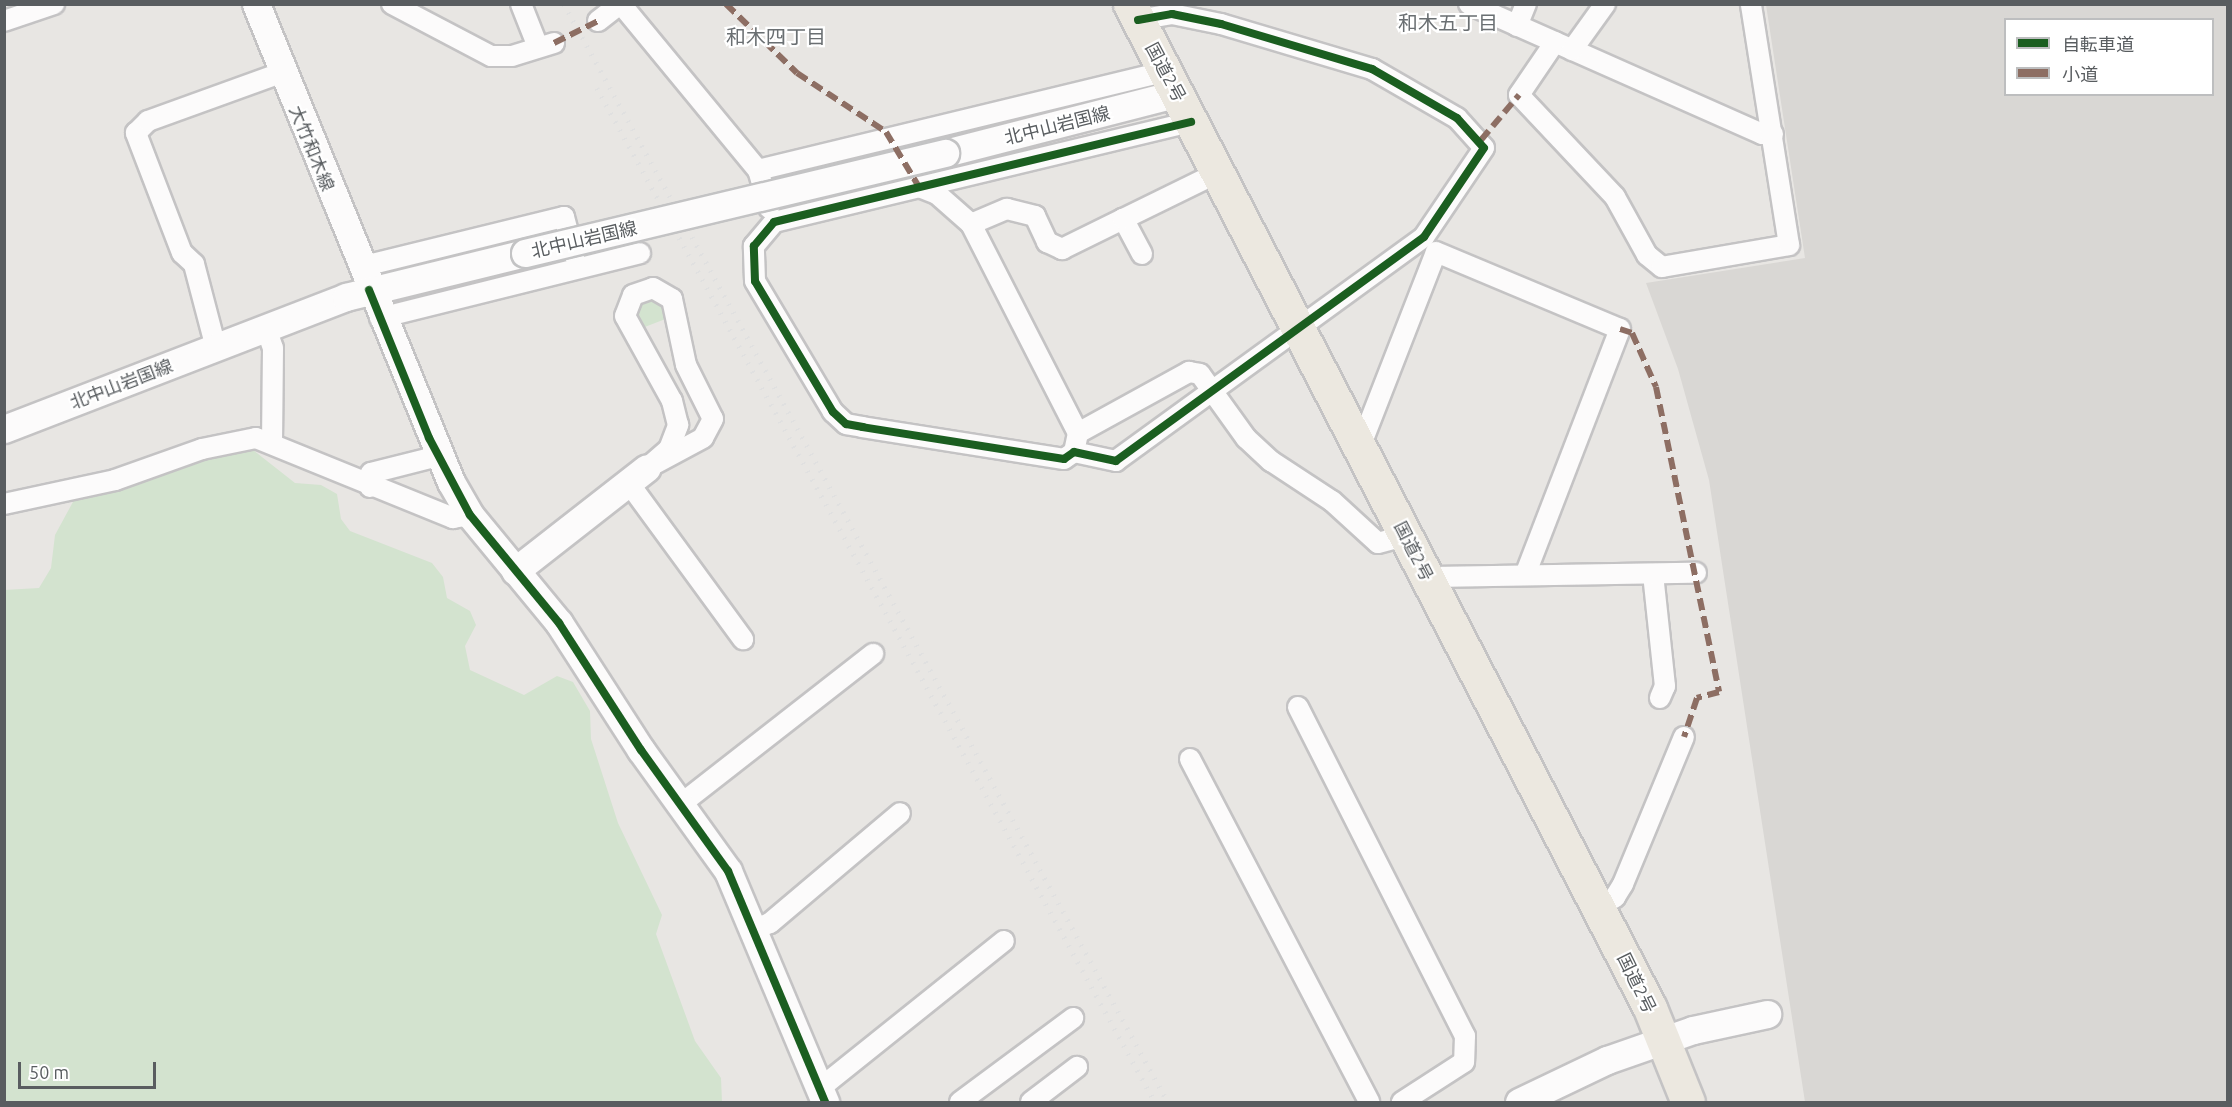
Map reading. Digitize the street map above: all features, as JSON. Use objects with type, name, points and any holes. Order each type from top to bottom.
[{"type":"highway","name":"国道2号","points":[[1134,12],[1297,331],[1407,535],[1598,907],[1663,1040],[1688,1102]]},
{"type":"main road","name":"大竹和木線","points":[[256,4],[380,318],[438,456],[470,515],[559,622],[728,871],[755,929],[821,1093]]},
{"type":"main road","name":"北中山岩国線","points":[[4,429],[266,328],[365,279],[525,253],[1178,96]]},
{"type":"main road","points":[[515,571],[638,475]]},
{"type":"main road","points":[[1519,1102],[1556,1082],[1663,1040],[1767,1014]]},
{"type":"street","points":[[5,18],[54,4]]},
{"type":"street","points":[[392,4],[491,56],[512,57],[546,45],[521,4]]},
{"type":"street","points":[[598,21],[621,4],[758,170],[774,222]]},
{"type":"street","points":[[1468,4],[1762,134],[1773,134]]},
{"type":"street","points":[[1517,26],[1526,4]]},
{"type":"street","points":[[1605,4],[1519,95],[1608,188],[1647,255],[1662,267],[1789,245],[1751,4]]},
{"type":"street","points":[[919,187],[937,194],[971,224],[1076,443],[1116,461],[1214,392],[1424,237],[1480,156],[1481,140],[1411,89],[1300,43],[1172,14],[1134,12]]},
{"type":"street","points":[[216,348],[194,264],[182,253],[136,133],[148,121],[283,72]]},
{"type":"street","points":[[758,170],[887,139],[1178,96]]},
{"type":"street","points":[[1178,96],[919,187],[774,222],[754,246],[755,281],[833,412],[846,424],[1064,459],[1076,443],[1190,372],[1200,374],[1246,438],[1270,461],[1332,501],[1378,543],[1407,535]]},
{"type":"street","points":[[971,224],[1007,209],[1035,216],[1047,242],[1062,249],[1217,173]]},
{"type":"street","points":[[365,279],[564,217],[578,269]]},
{"type":"street","points":[[1123,219],[1142,254]]},
{"type":"street","points":[[1360,447],[1436,252],[1620,329],[1526,573]]},
{"type":"street","points":[[380,318],[640,253]]},
{"type":"street","points":[[654,288],[672,299],[686,365],[713,418],[703,438],[638,475],[669,449],[678,425],[672,401],[625,315],[633,295],[654,288]]},
{"type":"street","points":[[266,328],[273,348],[272,444]]},
{"type":"street","points":[[4,504],[116,480],[243,438],[272,444],[370,487],[453,518],[470,515]]},
{"type":"street","points":[[370,487],[371,473],[438,456]]},
{"type":"street","points":[[638,475],[743,639]]},
{"type":"street","points":[[1427,577],[1526,573],[1696,573]]},
{"type":"street","points":[[1653,574],[1665,686],[1660,698]]},
{"type":"street","points":[[681,804],[873,654]]},
{"type":"street","points":[[1298,707],[1465,1036],[1464,1062],[1402,1102]]},
{"type":"street","points":[[1598,907],[1615,897],[1623,884],[1684,737]]},
{"type":"street","points":[[1190,759],[1370,1102]]},
{"type":"street","points":[[755,929],[770,923],[900,813]]},
{"type":"street","points":[[821,1093],[829,1081],[1004,941]]},
{"type":"street","points":[[960,1102],[1073,1018]]},
{"type":"street","points":[[1031,1102],[1077,1067]]},
{"type":"shaded area","points":[[1766,5],[2227,5],[2227,1102],[1805,1102],[1709,480],[1678,369],[1646,283],[1805,258]]},
{"type":"green space","points":[[656,298],[664,302],[668,318],[637,330],[639,302]]},
{"type":"green space","points":[[253,450],[295,483],[321,485],[337,494],[341,519],[350,531],[432,563],[443,577],[447,598],[470,611],[476,625],[465,646],[470,670],[524,695],[557,676],[573,682],[590,711],[591,739],[618,823],[662,915],[656,934],[695,1041],[721,1078],[722,1102],[5,1102],[4,590],[39,588],[51,568],[55,535],[74,500],[219,452]]},
{"type":"railway","points":[[564,4],[1168,1102]]},
{"type":"railway","points":[[597,88],[1155,1102]]},
{"type":"marked path","points":[[726,4],[797,73],[886,132],[919,187]]},
{"type":"marked path","points":[[554,43],[598,21]]},
{"type":"marked path","points":[[1481,140],[1519,95]]},
{"type":"marked path","points":[[1620,329],[1632,333],[1656,387],[1719,692],[1697,698],[1684,737]]},
{"type":"cycle path","points":[[1138,20],[1172,14],[1221,24],[1372,69],[1457,118],[1484,148],[1424,237],[1116,461],[1074,452],[1064,459],[863,427],[846,424],[833,412],[755,281],[754,246],[774,222],[1191,122]]},
{"type":"cycle path","points":[[369,290],[429,438],[470,515],[559,623],[641,750],[728,871],[825,1102]]},
{"type":"district","name":"和木五丁目","points":[[1448,22]]},
{"type":"district","name":"和木四丁目","points":[[776,36]]}]
